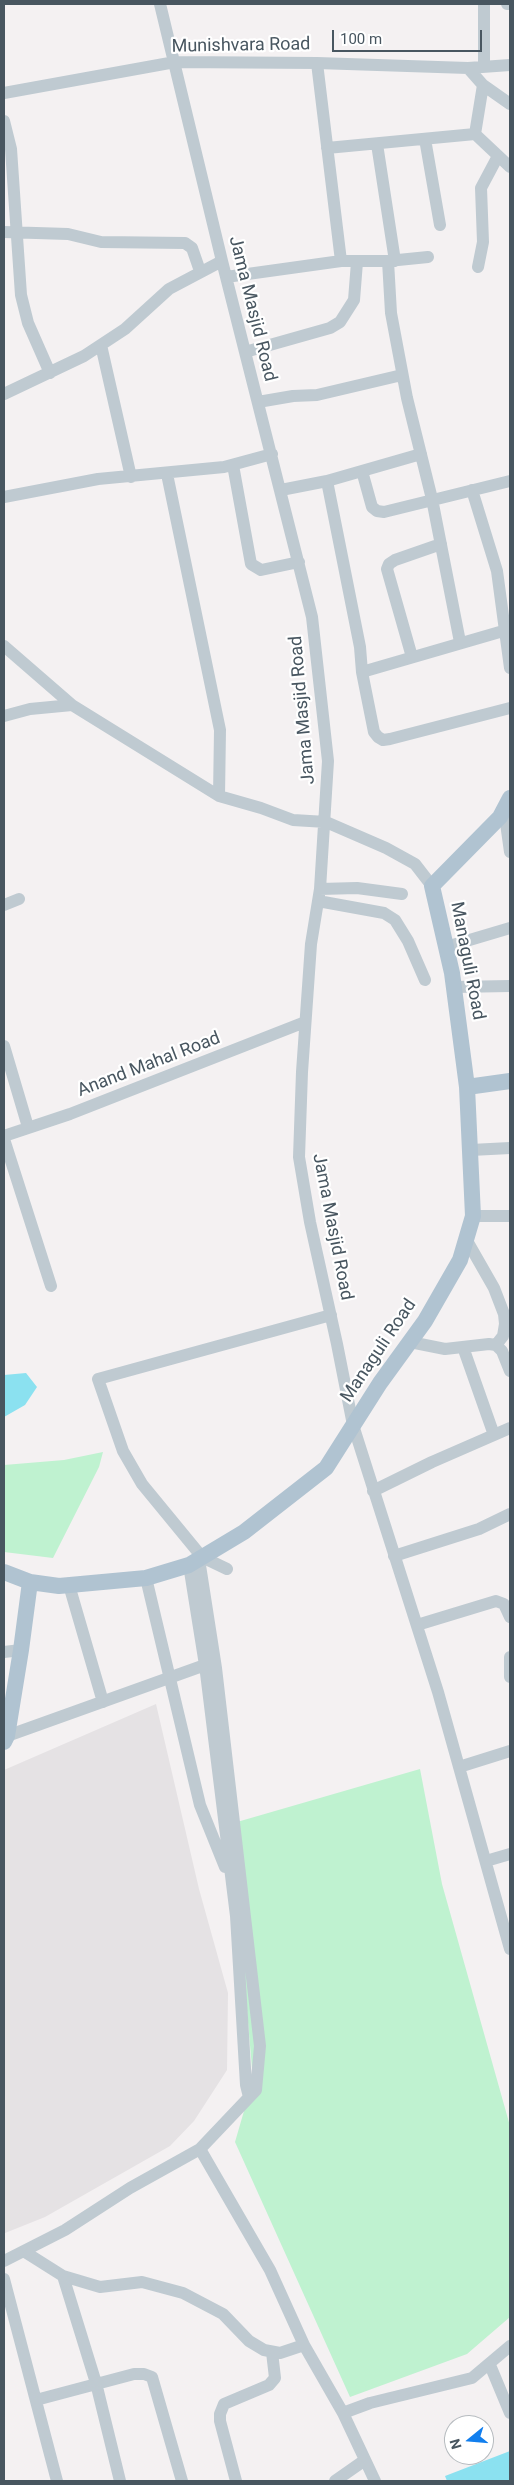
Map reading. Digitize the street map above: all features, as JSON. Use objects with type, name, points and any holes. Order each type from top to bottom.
[{"type":"main road","name":"Managuli Road","points":[[4,1572],[30,1582],[69,1585],[146,1578],[197,1561],[244,1532],[326,1468],[352,1425],[425,1321],[460,1260],[473,1216],[467,1087],[454,987],[432,886],[500,817],[507,804]]},
{"type":"main road","points":[[467,1087],[510,1081]]},
{"type":"main road","points":[[5,1739],[21,1650],[30,1582]]},
{"type":"street","name":"Jama Masjid Road","points":[[160,4],[222,261],[312,617],[328,761],[326,822],[319,895],[310,944],[299,1157],[310,1222],[331,1315],[352,1425],[417,1626],[510,1949]]},
{"type":"street","points":[[484,4],[484,67]]},
{"type":"street","name":"Munishvara Road","points":[[4,93],[175,62],[317,63],[468,68],[510,65]]},
{"type":"street","points":[[317,63],[341,261]]},
{"type":"street","points":[[468,68],[483,85],[510,104]]},
{"type":"street","points":[[474,134],[483,85]]},
{"type":"street","points":[[4,121],[11,148],[10,232],[21,295],[28,323],[50,373]]},
{"type":"street","points":[[327,148],[474,134],[510,167]]},
{"type":"street","points":[[425,139],[440,225]]},
{"type":"street","points":[[377,144],[391,261],[391,313],[402,375],[442,544],[460,642]]},
{"type":"street","points":[[478,268],[483,242],[481,188],[498,156]]},
{"type":"street","points":[[10,232],[68,234],[101,242],[185,243],[192,248],[200,271]]},
{"type":"street","points":[[226,277],[341,261],[391,261],[428,257]]},
{"type":"street","points":[[4,394],[50,373],[100,345],[125,329],[169,289],[222,261]]},
{"type":"street","points":[[245,352],[330,328],[340,322],[354,300],[357,262]]},
{"type":"street","points":[[100,345],[131,477]]},
{"type":"street","points":[[258,402],[287,397],[317,395],[402,375]]},
{"type":"street","points":[[4,497],[98,479],[166,474],[233,465],[272,454]]},
{"type":"street","points":[[281,490],[327,481],[421,454]]},
{"type":"street","points":[[233,465],[251,564],[260,570],[299,562]]},
{"type":"street","points":[[362,471],[372,507],[377,511],[384,512],[510,481]]},
{"type":"street","points":[[166,474],[220,730],[219,796]]},
{"type":"street","points":[[327,481],[360,647],[362,672],[374,732],[383,740],[510,708]]},
{"type":"street","points":[[472,490],[497,571],[508,630],[510,668]]},
{"type":"street","points":[[412,657],[387,569],[389,564],[395,560],[442,544]]},
{"type":"street","points":[[362,672],[460,642],[508,630]]},
{"type":"street","points":[[4,646],[72,705],[219,796],[261,808],[293,820],[326,822],[386,848],[415,864],[432,886]]},
{"type":"street","points":[[4,716],[30,709],[72,705]]},
{"type":"street","points":[[507,804],[510,852]]},
{"type":"street","points":[[319,895],[357,888],[402,894]]},
{"type":"street","points":[[319,895],[384,913],[395,920],[408,941],[425,980]]},
{"type":"street","points":[[4,904],[19,899]]},
{"type":"street","points":[[446,947],[510,928]]},
{"type":"street","points":[[454,987],[510,986]]},
{"type":"street","name":"Anand Mahal Road","points":[[4,1138],[28,1127],[97,1104],[305,1022]]},
{"type":"street","points":[[4,1046],[28,1127]]},
{"type":"street","points":[[4,1138],[51,1286]]},
{"type":"street","points":[[471,1150],[510,1148]]},
{"type":"street","points":[[473,1216],[510,1216]]},
{"type":"street","points":[[466,1239],[494,1288],[508,1324],[503,1336],[496,1345]]},
{"type":"street","points":[[236,1876],[216,1668],[197,1561],[131,1466],[123,1451],[98,1379],[331,1315]]},
{"type":"street","points":[[410,1342],[445,1349],[496,1345],[502,1351],[510,1371]]},
{"type":"street","points":[[463,1347],[494,1435]]},
{"type":"street","points":[[373,1491],[432,1462],[510,1428]]},
{"type":"street","points":[[394,1556],[479,1529],[510,1514]]},
{"type":"street","points":[[197,1561],[227,1569]]},
{"type":"street","points":[[4,2261],[25,2252],[200,2149],[256,2090],[260,2046],[205,1665],[197,1561]]},
{"type":"street","points":[[146,1578],[203,1816],[222,1863],[236,1876]]},
{"type":"street","points":[[69,1585],[103,1702]]},
{"type":"street","points":[[417,1626],[496,1600],[506,1599],[510,1617]]},
{"type":"street","points":[[4,1652],[21,1650]]},
{"type":"street","points":[[510,1657],[508,1670],[510,1677]]},
{"type":"street","points":[[5,1739],[205,1665]]},
{"type":"street","points":[[459,1767],[510,1751]]},
{"type":"street","points":[[486,1861],[510,1854]]},
{"type":"street","points":[[200,2149],[270,2270],[304,2345],[342,2413],[375,2481]]},
{"type":"street","points":[[25,2252],[63,2276],[100,2287],[142,2282],[183,2293],[223,2314],[249,2342],[264,2350],[280,2353],[304,2345]]},
{"type":"street","points":[[63,2276],[96,2383],[120,2481]]},
{"type":"street","points":[[4,2280],[57,2481]]},
{"type":"street","points":[[342,2413],[370,2403],[472,2378],[490,2365],[510,2346]]},
{"type":"street","points":[[236,2481],[220,2421],[220,2414],[224,2404],[269,2385],[275,2378],[272,2352]]},
{"type":"street","points":[[490,2365],[510,2413]]},
{"type":"street","points":[[36,2400],[134,2374],[144,2374],[152,2377],[182,2481]]},
{"type":"street","points":[[335,2481],[365,2460]]},
{"type":"shaded area","points":[[156,1704],[199,1889],[228,1993],[227,2070],[194,2121],[170,2146],[45,2217],[5,2233],[4,1770]]},
{"type":"green space","points":[[103,1452],[99,1467],[53,1558],[4,1552],[4,1465],[64,1460]]},
{"type":"green space","points":[[420,1769],[442,1884],[510,2126],[510,2317],[467,2354],[350,2397],[235,2142],[253,2080],[238,1906],[237,1822]]},
{"type":"water","points":[[26,1373],[37,1387],[25,1405],[4,1417],[4,1375]]},
{"type":"water","points":[[510,2451],[510,2481],[447,2481],[445,2476],[474,2465],[494,2465],[494,2457]]}]
